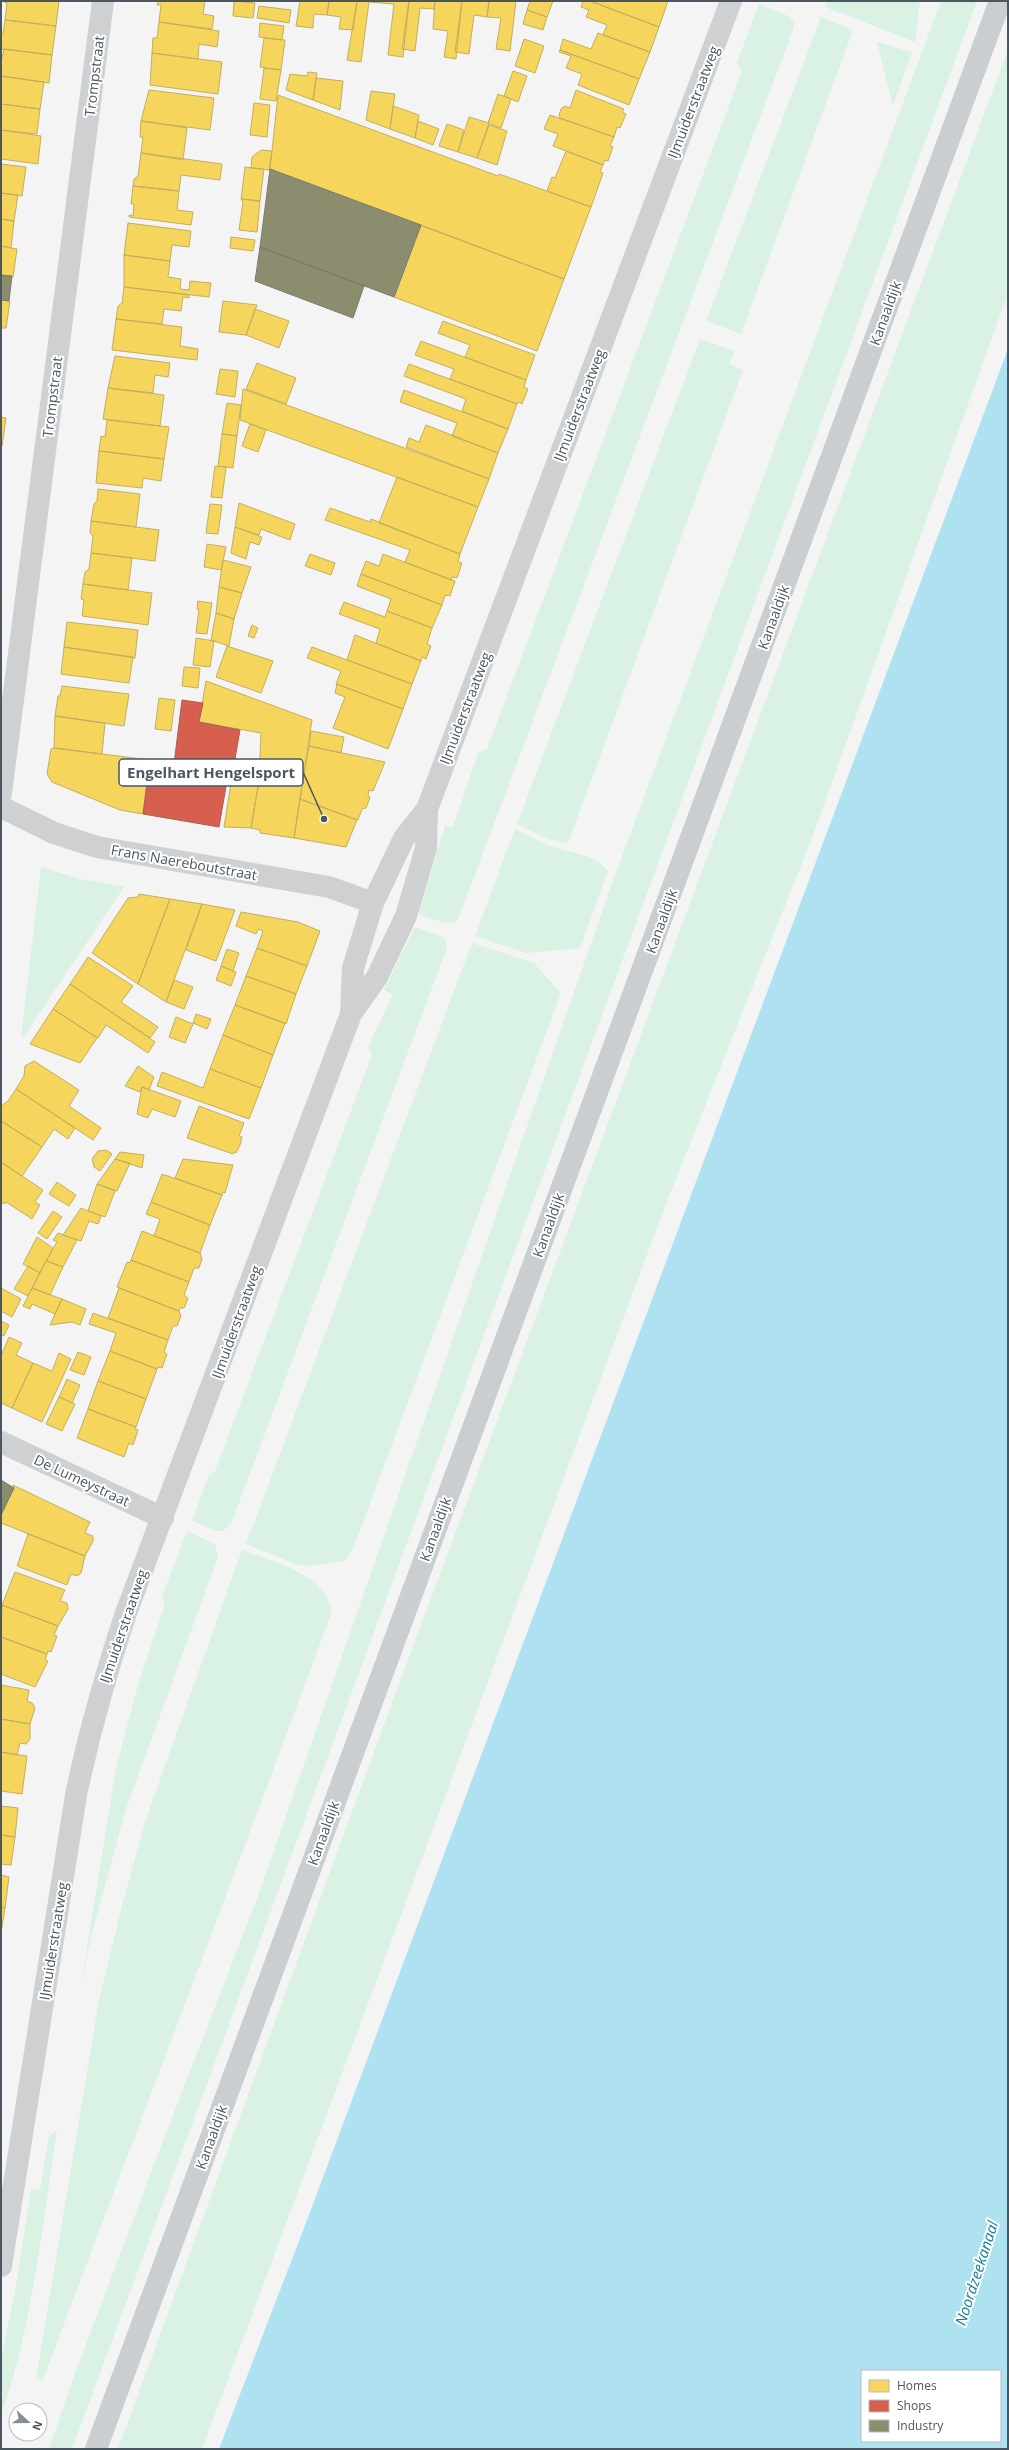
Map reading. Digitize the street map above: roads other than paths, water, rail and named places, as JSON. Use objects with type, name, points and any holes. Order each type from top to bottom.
[{"type":"main road","name":"Kanaaldijk","points":[[96,2449],[1000,1]]},
{"type":"street","name":"Trompstraat","points":[[1,793],[103,1]]},
{"type":"street","name":"IJmuiderstraatweg","points":[[351,1014],[353,968],[373,903],[404,838],[427,809],[731,1]]},
{"type":"street","name":"Frans Naereboutstraat","points":[[1,807],[54,833],[97,847],[329,887],[373,903]]},
{"type":"street","name":"IJmuiderstraatweg","points":[[1,2266],[76,1795],[88,1737],[107,1670],[351,1014],[377,977],[406,916],[426,848],[427,809]]},
{"type":"street","name":"De Lumeystraat","points":[[1,1442],[163,1518]]},
{"type":"water","name":"Noordzeekanaal","points":[[1008,349],[1008,2449],[219,2449],[304,2228]]},
{"type":"place","name":"Engelhart Hengelsport","points":[[324,819]]}]
